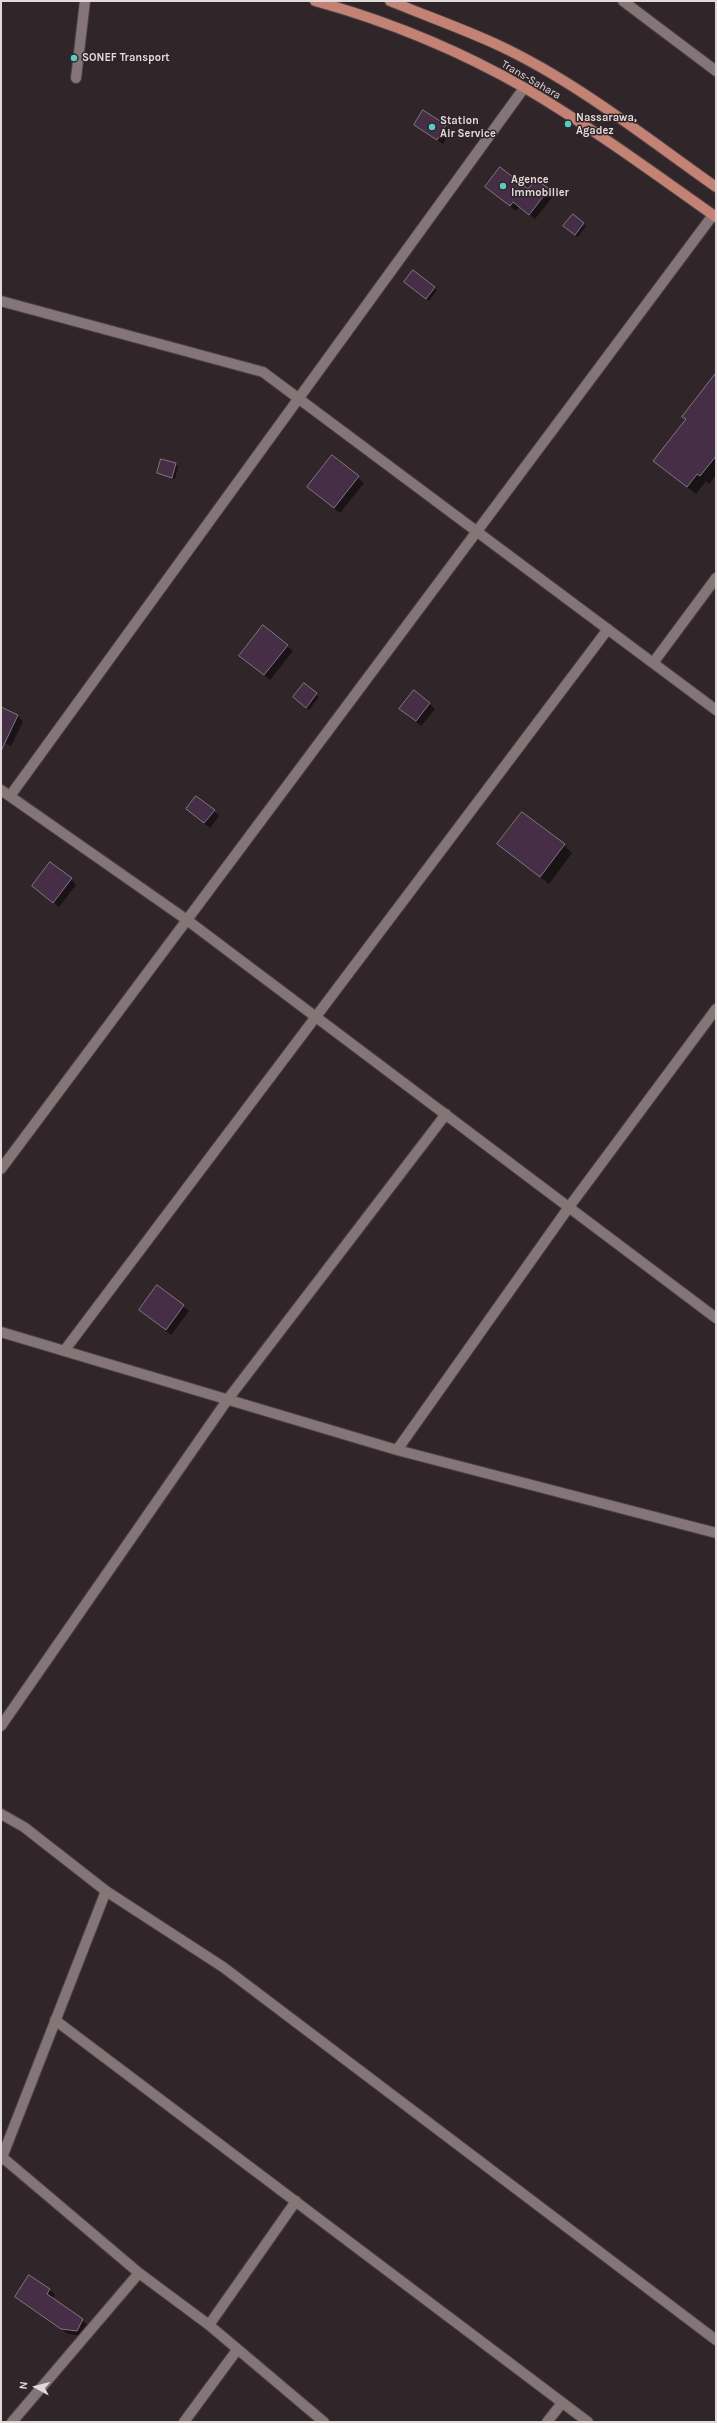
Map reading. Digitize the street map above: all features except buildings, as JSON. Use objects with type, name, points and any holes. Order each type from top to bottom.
[{"type":"main road","name":"Trans-Sahara","points":[[315,1],[357,13],[448,49],[524,88],[604,139],[715,215]]},
{"type":"main road","name":"Trans-Sahara","points":[[390,1],[500,46],[545,70],[627,124],[716,187]]},
{"type":"street","points":[[76,78],[85,1]]},
{"type":"street","points":[[623,1],[716,71]]},
{"type":"street","points":[[10,796],[524,88]]},
{"type":"street","points":[[1,1169],[715,215]]},
{"type":"street","points":[[1,301],[263,372],[716,710]]},
{"type":"street","points":[[653,663],[716,578]]},
{"type":"street","points":[[64,1351],[608,629]]},
{"type":"street","points":[[1,790],[187,920],[716,1318]]},
{"type":"street","points":[[397,1450],[569,1207],[716,1010]]},
{"type":"street","points":[[1,1726],[228,1399],[446,1114]]},
{"type":"street","points":[[1,1332],[397,1450],[716,1533]]},
{"type":"street","points":[[1,1814],[24,1827],[106,1892],[223,1967],[716,2340]]},
{"type":"street","points":[[106,1892],[2,2158],[139,2274],[209,2325],[324,2422]]},
{"type":"street","points":[[55,2020],[588,2422]]},
{"type":"street","points":[[209,2325],[296,2201]]},
{"type":"street","points":[[12,2422],[139,2274]]},
{"type":"street","points":[[184,2422],[237,2350]]},
{"type":"street","points":[[547,2422],[562,2403]]},
{"type":"place","name":"SONEF Transport","points":[[74,58]]},
{"type":"place","name":"Nassarawa, Agadez","points":[[568,124]]},
{"type":"place","name":"Station Air Service","points":[[432,127]]},
{"type":"place","name":"Agence Immobilier","points":[[503,186]]}]
